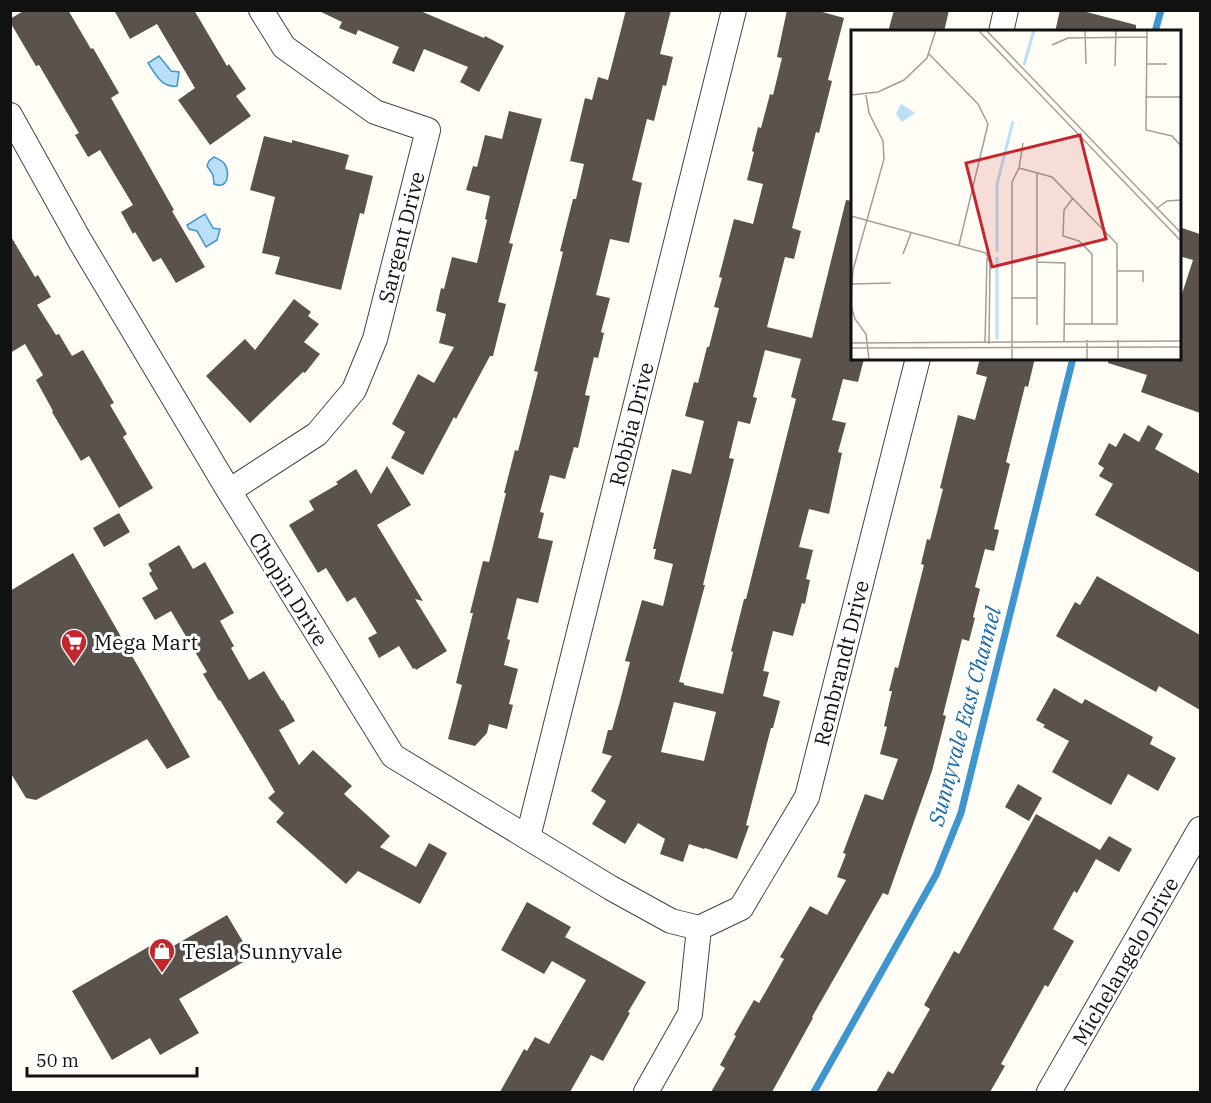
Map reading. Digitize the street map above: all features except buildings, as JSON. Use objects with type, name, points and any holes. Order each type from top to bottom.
[{"type":"street","name":"Sargent Drive","points":[[229,491],[317,434],[354,390],[375,339],[428,130],[375,112],[284,47],[261,10]]},
{"type":"street","name":"Robbia Drive","points":[[528,837],[734,10]]},
{"type":"street","points":[[1001,30],[1006,10]]},
{"type":"street","name":"Chopin Drive","points":[[10,115],[80,241],[229,491],[393,756],[611,888],[671,921],[699,928]]},
{"type":"street","name":"Rembrandt Drive","points":[[699,928],[741,908],[807,797],[917,360]]},
{"type":"street","name":"Michelangelo Drive","points":[[1049,1092],[1200,829]]},
{"type":"street","points":[[646,1092],[690,1014],[699,928]]},
{"type":"water","points":[[159,56],[171,71],[179,72],[177,86],[163,83],[148,63]]},
{"type":"water","points":[[214,157],[223,162],[226,167],[227,179],[223,185],[214,184],[213,175],[207,166]]},
{"type":"water","points":[[205,214],[213,228],[220,229],[217,240],[206,247],[197,231],[189,229],[187,225]]},
{"type":"waterway","name":"Sunnyvale East Channel","points":[[1156,30],[1161,10]]},
{"type":"waterway","name":"Sunnyvale East Channel","points":[[814,1092],[936,875],[961,813],[1073,360]]},
{"type":"place","name":"Mega Mart","points":[[74,665]]},
{"type":"place","name":"Tesla Sunnyvale","points":[[162,974]]}]
